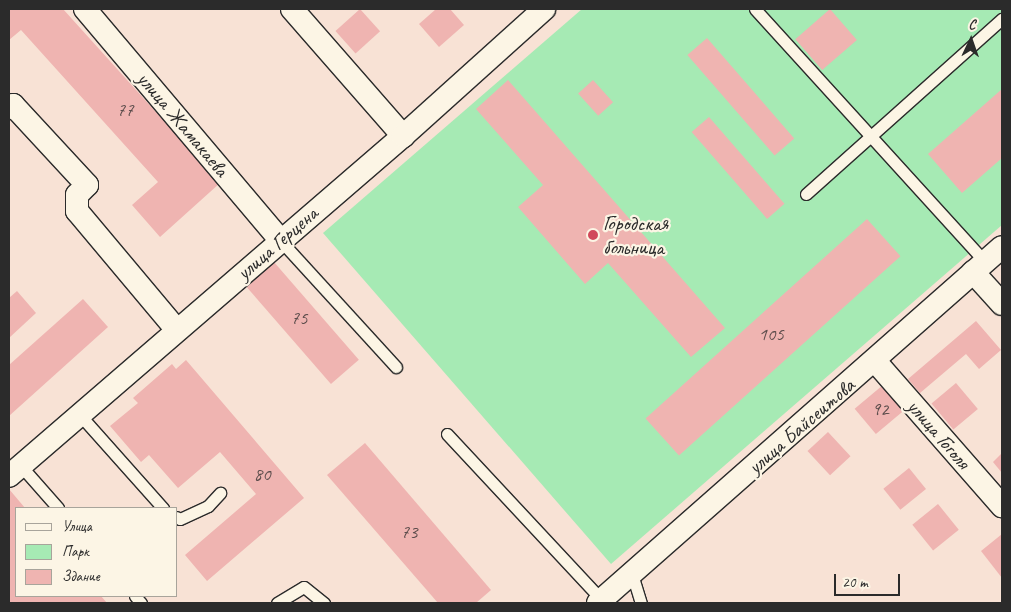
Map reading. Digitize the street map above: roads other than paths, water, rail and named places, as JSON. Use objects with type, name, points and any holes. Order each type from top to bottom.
[{"type":"street","name":"улица Жамакаева","points":[[85,9],[280,240]]},
{"type":"street","points":[[292,9],[402,136]]},
{"type":"street","name":"улица Герцена","points":[[15,471],[402,136],[544,9]]},
{"type":"street","points":[[9,108],[13,106],[87,185],[76,195],[77,211],[177,330]]},
{"type":"street","name":"улица Байсеитова","points":[[600,602],[1002,247]]},
{"type":"street","points":[[979,267],[1002,304]]},
{"type":"street","name":"улица Гоголя","points":[[875,360],[1002,506]]},
{"type":"lane","points":[[755,9],[871,136],[979,267]]},
{"type":"lane","points":[[806,194],[1002,19]]},
{"type":"lane","points":[[280,240],[396,367]]},
{"type":"lane","points":[[80,414],[162,507]]},
{"type":"lane","points":[[447,434],[600,602]]},
{"type":"lane","points":[[15,471],[57,507]]},
{"type":"lane","points":[[178,518],[180,519],[208,506],[220,493]]},
{"type":"lane","points":[[632,574],[641,603]]},
{"type":"lane","points":[[277,603],[304,587],[324,603]]},
{"type":"place","name":"Городская больница","points":[[593,235]]}]
